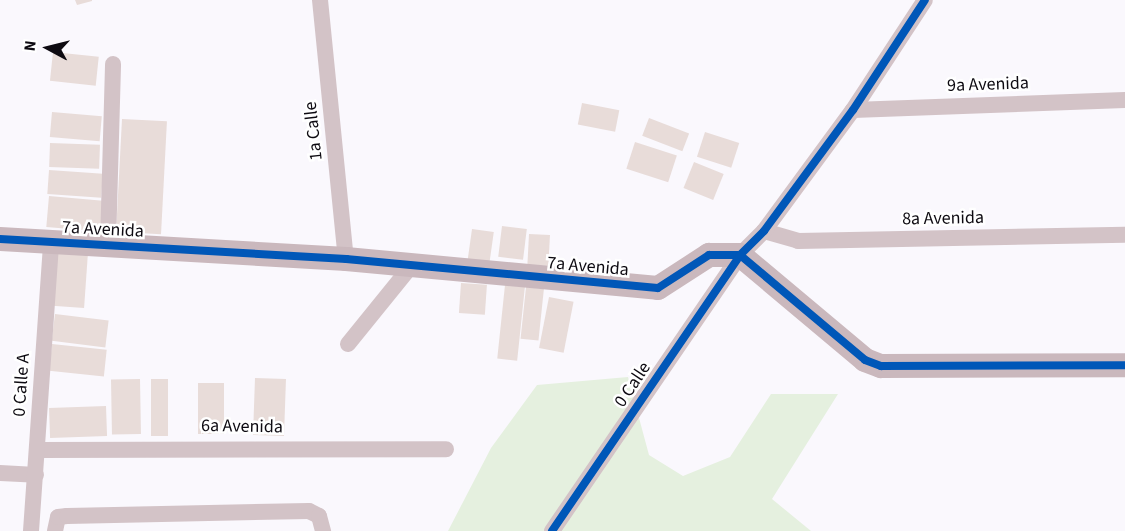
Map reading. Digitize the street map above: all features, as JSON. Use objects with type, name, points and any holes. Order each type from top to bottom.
[{"type":"street","name":"1a Calle","points":[[320,0],[346,259]]},
{"type":"street","name":"0 Calle","points":[[552,531],[740,255],[764,231],[853,110],[925,0]]},
{"type":"street","points":[[108,245],[114,64]]},
{"type":"street","name":"9a Avenida","points":[[853,110],[1125,100]]},
{"type":"street","name":"8a Avenida","points":[[764,231],[798,241],[1125,235]]},
{"type":"street","name":"7a Avenida","points":[[0,238],[346,259],[658,288],[709,255],[740,255]]},
{"type":"street","name":"0 Calle A","points":[[31,531],[51,242]]},
{"type":"street","points":[[740,255],[865,360],[881,366],[1125,365]]},
{"type":"street","points":[[348,344],[412,265]]},
{"type":"street","name":"6a Avenida","points":[[38,450],[446,449]]},
{"type":"street","points":[[0,473],[36,475]]},
{"type":"street","points":[[55,531],[58,518],[67,516],[309,511],[319,516],[322,531]]},
{"type":"green space","points":[[628,377],[649,455],[683,476],[730,457],[771,394],[838,394],[772,499],[811,531],[448,531],[491,448],[537,385]]},
{"type":"building","points":[[75,0],[92,0],[92,1],[77,5]]},
{"type":"building","points":[[53,52],[99,57],[96,86],[50,81]]},
{"type":"building","points":[[582,103],[619,110],[615,132],[578,125]]},
{"type":"building","points":[[52,112],[102,116],[100,141],[50,137]]},
{"type":"building","points":[[649,118],[689,133],[682,151],[642,136]]},
{"type":"building","points":[[122,119],[167,121],[161,234],[116,232]]},
{"type":"building","points":[[705,132],[739,143],[731,168],[697,157]]},
{"type":"building","points":[[635,142],[677,156],[668,182],[626,169]]},
{"type":"building","points":[[50,143],[100,145],[99,169],[49,167]]},
{"type":"building","points":[[694,162],[724,174],[713,200],[684,188]]},
{"type":"building","points":[[49,170],[103,174],[101,198],[47,194]]},
{"type":"building","points":[[49,196],[103,201],[100,232],[46,227]]},
{"type":"building","points":[[502,226],[527,229],[523,260],[498,257]]},
{"type":"building","points":[[472,229],[494,232],[489,263],[468,260]]},
{"type":"building","points":[[529,234],[550,235],[548,266],[527,265]]},
{"type":"building","points":[[56,251],[88,253],[84,308],[52,306]]},
{"type":"building","points":[[461,283],[487,285],[485,315],[459,313]]},
{"type":"building","points":[[505,285],[525,287],[517,361],[497,359]]},
{"type":"building","points":[[526,287],[544,289],[538,341],[521,339]]},
{"type":"building","points":[[549,297],[574,302],[564,353],[539,348]]},
{"type":"building","points":[[55,314],[109,321],[105,347],[52,341]]},
{"type":"building","points":[[52,344],[107,350],[104,377],[49,371]]},
{"type":"building","points":[[255,378],[286,379],[284,436],[253,435]]},
{"type":"building","points":[[140,379],[141,434],[112,434],[111,380]]},
{"type":"building","points":[[151,379],[168,379],[168,436],[151,436]]},
{"type":"building","points":[[198,383],[224,383],[224,434],[198,434]]},
{"type":"building","points":[[106,406],[107,436],[50,438],[49,408]]},
{"type":"cycle path","points":[[552,531],[740,255],[764,231],[853,110],[925,0]]},
{"type":"cycle path","points":[[0,239],[346,259],[658,288],[709,255],[740,255],[865,360],[881,366],[1125,365]]}]
